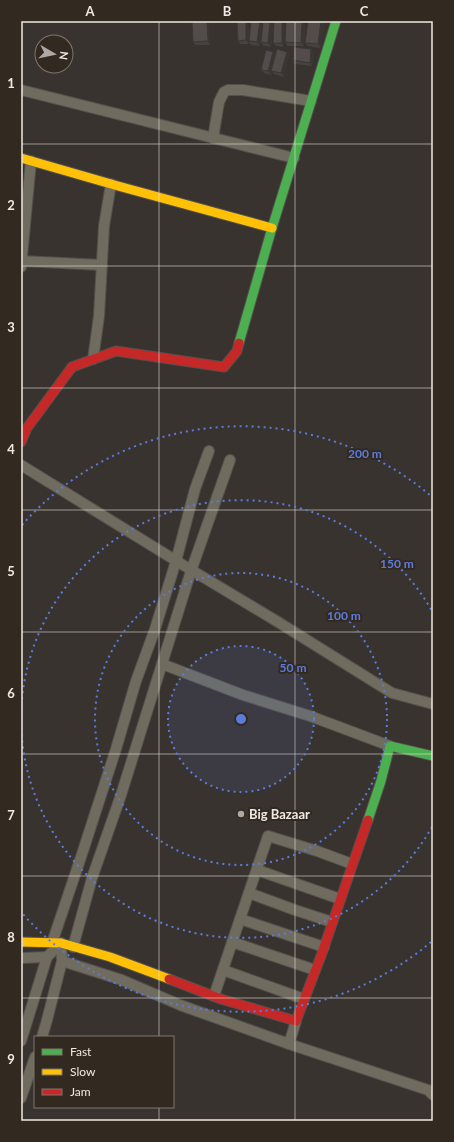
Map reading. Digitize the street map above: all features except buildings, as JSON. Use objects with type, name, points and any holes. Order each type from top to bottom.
[{"type":"street","points":[[21,442],[24,425],[72,367],[116,351],[224,367],[237,351],[272,228],[336,21]]},
{"type":"street","points":[[21,90],[294,158]]},
{"type":"street","points":[[213,138],[219,102],[224,92],[228,90],[243,90],[312,101]]},
{"type":"street","points":[[21,158],[272,228]]},
{"type":"street","points":[[31,161],[21,263],[102,265]]},
{"type":"street","points":[[93,359],[98,316],[104,226],[111,184]]},
{"type":"street","points":[[21,1041],[47,957],[56,943],[136,681],[155,629],[176,561],[195,489],[209,451]]},
{"type":"street","points":[[73,947],[92,878],[121,795],[191,571],[230,460]]},
{"type":"street","points":[[21,465],[191,571],[278,622],[392,693],[433,704]]},
{"type":"street","points":[[162,664],[390,746],[433,756]]},
{"type":"street","points":[[289,1044],[381,780],[390,746]]},
{"type":"street","points":[[214,996],[268,836],[317,851],[352,864]]},
{"type":"street","points":[[257,870],[340,899]]},
{"type":"street","points":[[249,893],[332,922]]},
{"type":"street","points":[[240,919],[324,947]]},
{"type":"street","points":[[21,942],[56,943],[110,957],[214,996],[296,1021]]},
{"type":"street","points":[[232,942],[316,970]]},
{"type":"street","points":[[42,1036],[62,961],[56,943]]},
{"type":"street","points":[[21,958],[47,957]]},
{"type":"street","points":[[62,961],[122,980],[180,1004],[289,1044],[428,1090],[433,1095]]},
{"type":"street","points":[[223,970],[304,999]]},
{"type":"street","points":[[21,1098],[34,1060]]},
{"type":"traffic: fast","points":[[239,343],[272,228],[336,21]]},
{"type":"traffic: fast","points":[[368,820],[381,781],[390,746],[433,756]]},
{"type":"traffic: slow","points":[[21,158],[272,228]]},
{"type":"traffic: slow","points":[[21,942],[61,943],[110,957],[169,979]]},
{"type":"traffic: jam","points":[[21,442],[27,428],[72,367],[116,351],[224,367],[237,351],[239,343]]},
{"type":"traffic: jam","points":[[169,979],[221,999],[296,1021],[321,956],[368,820]]},
{"type":"place","name":"Big Bazaar","points":[[241,814]]}]
